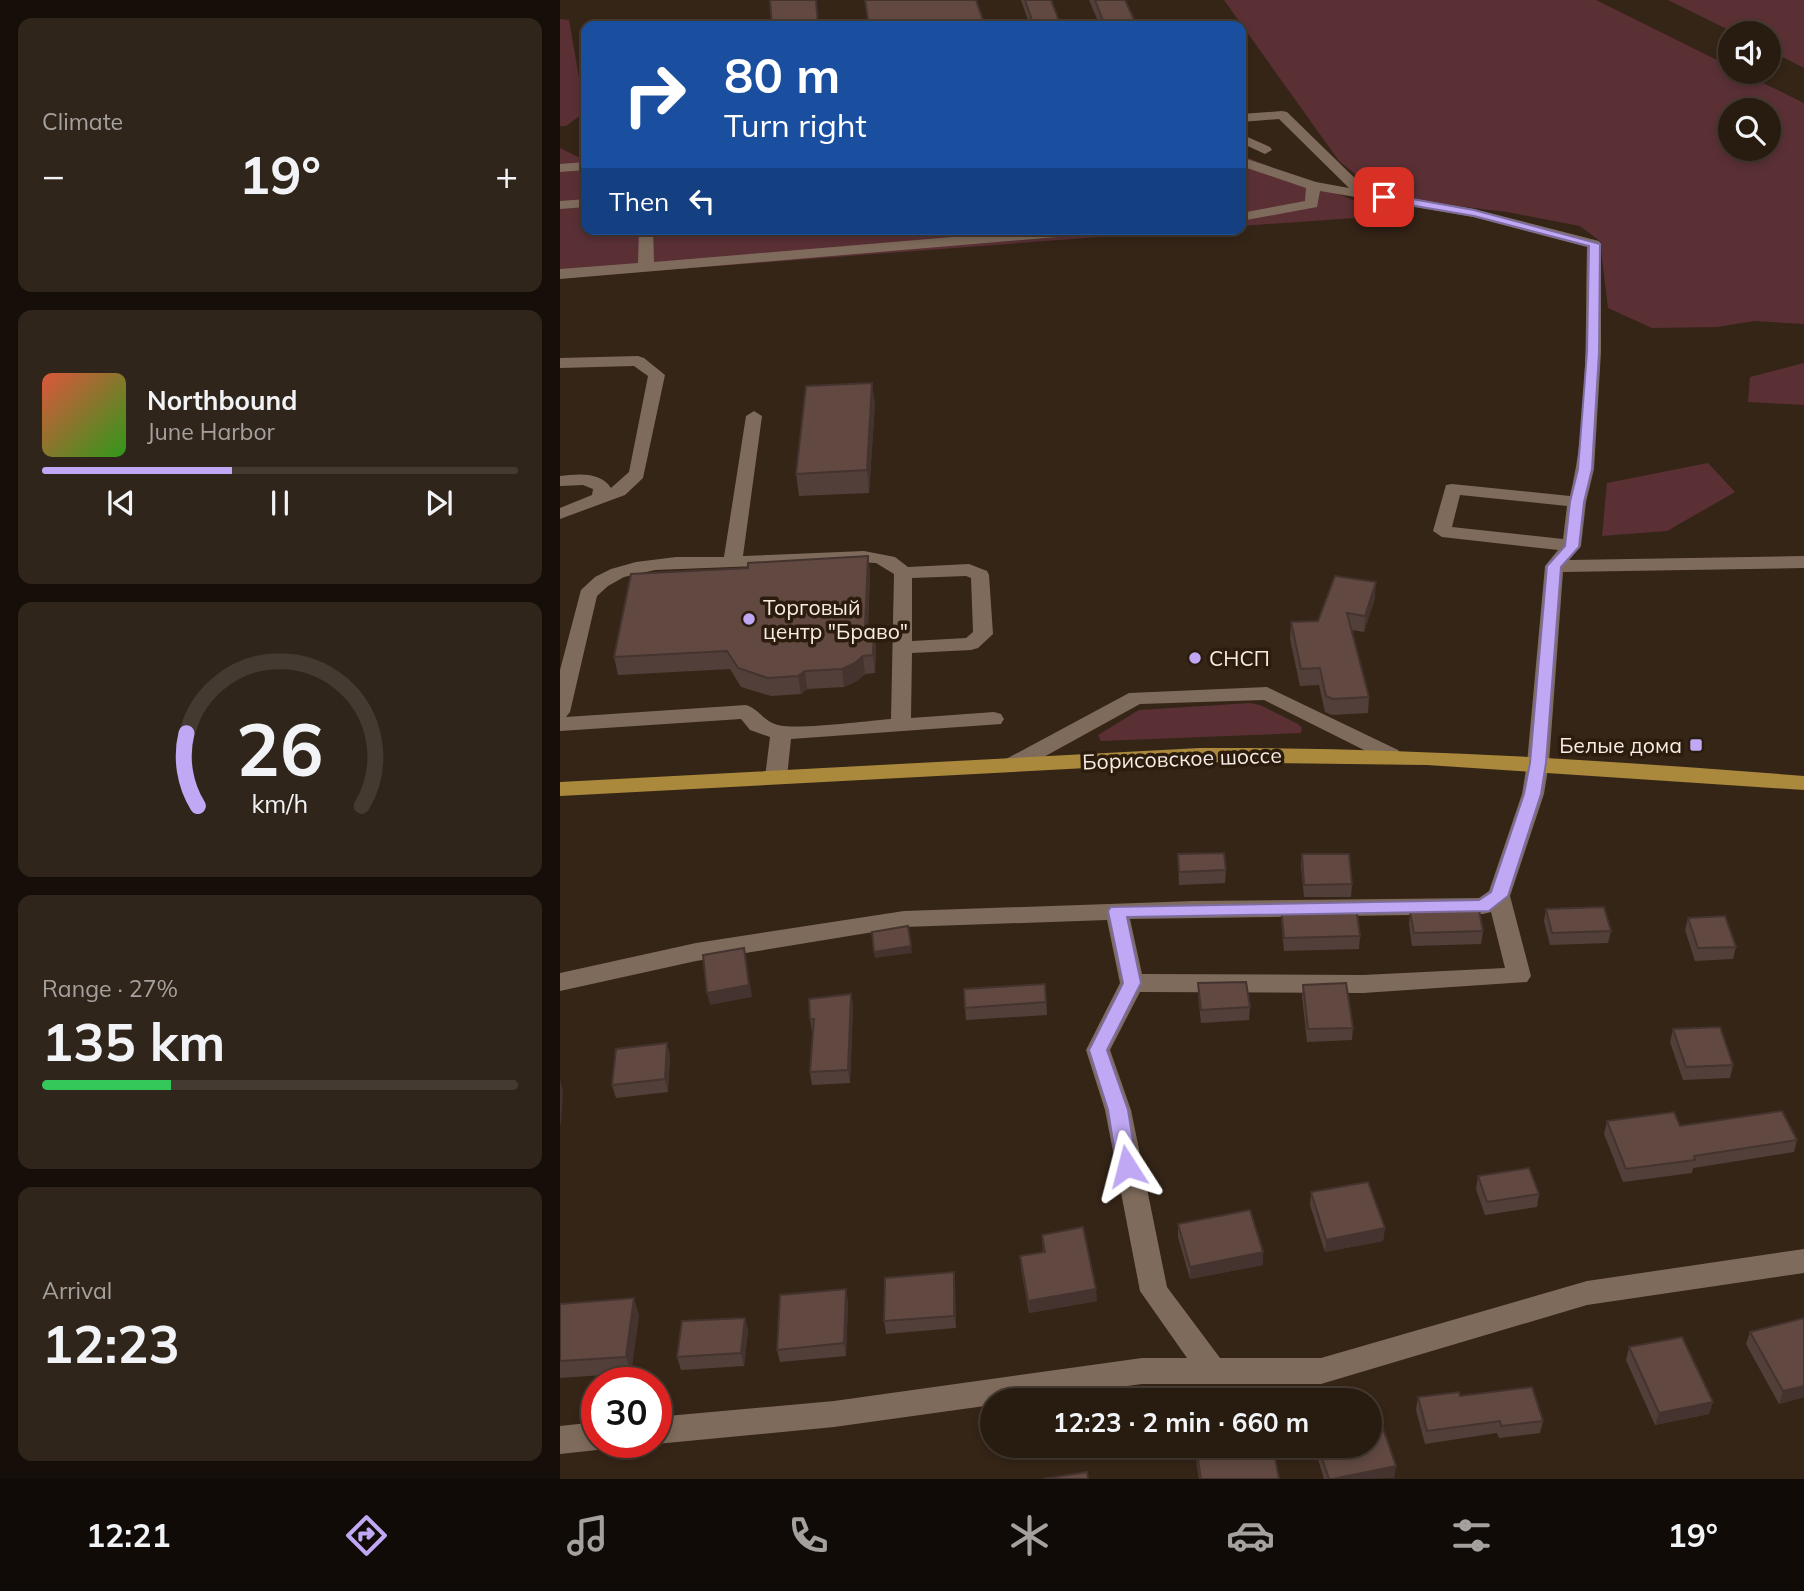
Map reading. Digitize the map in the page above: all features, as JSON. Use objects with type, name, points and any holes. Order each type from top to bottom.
[{"type":"main road","name":"Борисовское шоссе","points":[[560,789],[1200,755],[1391,755],[1804,783]]},
{"type":"street","points":[[1246,118],[1282,115],[1362,193]]},
{"type":"street","points":[[1246,140],[1265,150]]},
{"type":"street","points":[[1132,983],[1363,984],[1519,976],[1499,896],[1533,794],[1538,763],[1554,566],[1572,547],[1577,502],[1585,469],[1593,352],[1594,244],[1474,213],[1313,186],[1246,163]]},
{"type":"street","points":[[560,167],[581,166]]},
{"type":"street","points":[[1246,215],[1312,204],[1313,186]]},
{"type":"street","points":[[560,205],[581,203]]},
{"type":"street","points":[[646,235],[646,265]]},
{"type":"street","points":[[560,274],[1028,235]]},
{"type":"street","points":[[560,363],[638,361],[656,375],[637,474],[620,491],[560,514]]},
{"type":"street","points":[[733,562],[754,416]]},
{"type":"street","points":[[560,481],[586,480],[602,487],[600,498]]},
{"type":"street","points":[[1572,547],[1442,531],[1452,489],[1577,502]]},
{"type":"street","points":[[560,712],[588,594],[594,586],[619,571],[636,566],[857,556],[889,561],[903,573],[970,570],[980,575],[983,634],[977,642],[902,648]]},
{"type":"street","points":[[1554,566],[1804,562]]},
{"type":"street","points":[[901,725],[903,573]]},
{"type":"street","points":[[1014,764],[1136,698],[1268,693],[1391,755]]},
{"type":"street","points":[[560,724],[746,712],[757,725],[781,733],[994,719]]},
{"type":"street","points":[[776,777],[781,733]]},
{"type":"street","points":[[560,982],[696,952],[904,919],[1117,911],[1483,906],[1499,896]]},
{"type":"street","points":[[1117,911],[1132,983],[1098,1050],[1118,1110],[1154,1291],[1213,1371]]},
{"type":"street","points":[[672,1429],[834,1414],[1142,1371],[1321,1371],[1587,1293],[1804,1261]]},
{"type":"street","points":[[560,1440],[581,1438]]},
{"type":"shaded area","points":[[1224,0],[1596,0],[1718,61],[1718,84],[1765,84],[1804,103],[1804,324],[1754,321],[1717,327],[1652,328],[1608,308],[1600,241],[1580,226],[1507,212],[1423,202],[1371,187],[1339,161],[1246,31],[1246,21],[1239,21]]},
{"type":"shaded area","points":[[1668,0],[1804,0],[1804,68],[1781,56],[1781,21],[1718,21],[1718,25]]},
{"type":"shaded area","points":[[560,19],[569,20],[581,89],[581,115],[566,126],[560,126]]},
{"type":"shaded area","points":[[560,148],[581,158],[581,235],[1125,235],[560,278]]},
{"type":"shaded area","points":[[1246,157],[1363,204],[1355,218],[1246,226]]},
{"type":"shaded area","points":[[1804,363],[1804,405],[1748,402],[1750,377]]},
{"type":"shaded area","points":[[1708,463],[1735,492],[1667,531],[1602,536],[1607,483]]},
{"type":"shaded area","points":[[1250,703],[1260,705],[1298,724],[1302,728],[1301,733],[1101,741],[1098,735],[1139,710]]},
{"type":"building","points":[[770,0],[816,0],[818,21],[772,21]]},
{"type":"building","points":[[865,0],[976,0],[983,21],[868,21]]},
{"type":"building","points":[[1025,0],[1051,0],[1059,21],[1032,21]]},
{"type":"building","points":[[1095,0],[1125,0],[1135,21],[1103,21]]},
{"type":"building","points":[[872,383],[867,470],[796,474],[806,386]]},
{"type":"building","name":"Торговый центр \"Браво\"","points":[[868,556],[865,628],[874,628],[873,655],[863,656],[842,669],[805,671],[798,676],[768,678],[738,668],[727,651],[614,657],[631,574],[748,568],[748,563]]},
{"type":"building","points":[[1335,576],[1376,582],[1365,616],[1347,613],[1369,697],[1333,699],[1326,696],[1320,668],[1301,669],[1291,622],[1318,621]]},
{"type":"building","points":[[1224,853],[1226,870],[1179,872],[1178,854]]},
{"type":"building","points":[[1302,854],[1349,854],[1352,884],[1304,885]]},
{"type":"building","points":[[1356,906],[1360,936],[1284,938],[1281,908]]},
{"type":"building","points":[[1604,907],[1611,931],[1552,933],[1546,909]]},
{"type":"building","points":[[1479,910],[1483,931],[1414,933],[1410,912]]},
{"type":"building","points":[[1725,916],[1736,947],[1698,948],[1688,918]]},
{"type":"building","points":[[908,926],[911,946],[874,952],[872,932]]},
{"type":"building","points":[[744,948],[749,985],[707,993],[703,955]]},
{"type":"building","points":[[1246,982],[1250,1007],[1201,1010],[1198,983]]},
{"type":"building","points":[[1346,983],[1353,1028],[1308,1029],[1303,985]]},
{"type":"building","points":[[1045,984],[1046,1002],[965,1008],[964,989]]},
{"type":"building","points":[[851,994],[848,1070],[810,1072],[814,1019],[810,1019],[809,999]]},
{"type":"building","points":[[1720,1027],[1733,1065],[1686,1067],[1673,1029]]},
{"type":"building","points":[[667,1043],[665,1079],[612,1085],[616,1049]]},
{"type":"building","points":[[1782,1111],[1797,1140],[1694,1156],[1695,1160],[1626,1169],[1607,1121],[1674,1112],[1680,1126]]},
{"type":"building","points":[[1529,1168],[1539,1194],[1487,1202],[1478,1176]]},
{"type":"building","points":[[1368,1182],[1385,1228],[1326,1240],[1311,1192]]},
{"type":"building","points":[[1250,1210],[1263,1252],[1190,1267],[1178,1224]]},
{"type":"building","points":[[1083,1227],[1096,1289],[1028,1301],[1020,1256],[1045,1252],[1042,1235]]},
{"type":"building","points":[[954,1272],[954,1316],[884,1321],[885,1278]]},
{"type":"building","points":[[846,1289],[844,1343],[777,1350],[780,1295]]},
{"type":"building","points":[[634,1298],[626,1357],[560,1361],[560,1304]]},
{"type":"building","points":[[745,1318],[741,1353],[677,1357],[682,1321]]},
{"type":"building","points":[[1804,1318],[1804,1386],[1783,1391],[1750,1332]]},
{"type":"building","points":[[1682,1337],[1713,1402],[1659,1413],[1629,1347]]},
{"type":"building","points":[[1532,1387],[1543,1421],[1501,1426],[1500,1421],[1427,1431],[1418,1397],[1459,1392],[1460,1396]]},
{"type":"building","points":[[1382,1426],[1396,1466],[1329,1479],[1322,1458],[1382,1458]]},
{"type":"building","points":[[1198,1458],[1275,1458],[1279,1479],[1201,1479]]},
{"type":"building","points":[[1087,1472],[1088,1479],[1043,1479]]},
{"type":"place","name":"Торговый центр \"Браво\"","points":[[749,619]]},
{"type":"place","name":"СНСП","points":[[1195,658]]},
{"type":"place","name":"Белые дома","points":[[1696,745]]},
{"type":"route","points":[[1127,1166],[1118,1110],[1098,1050],[1132,983],[1117,911],[1483,906],[1499,896],[1533,794],[1538,763],[1554,566],[1572,547],[1577,502],[1585,469],[1593,352],[1594,244],[1474,213],[1384,197]]}]
